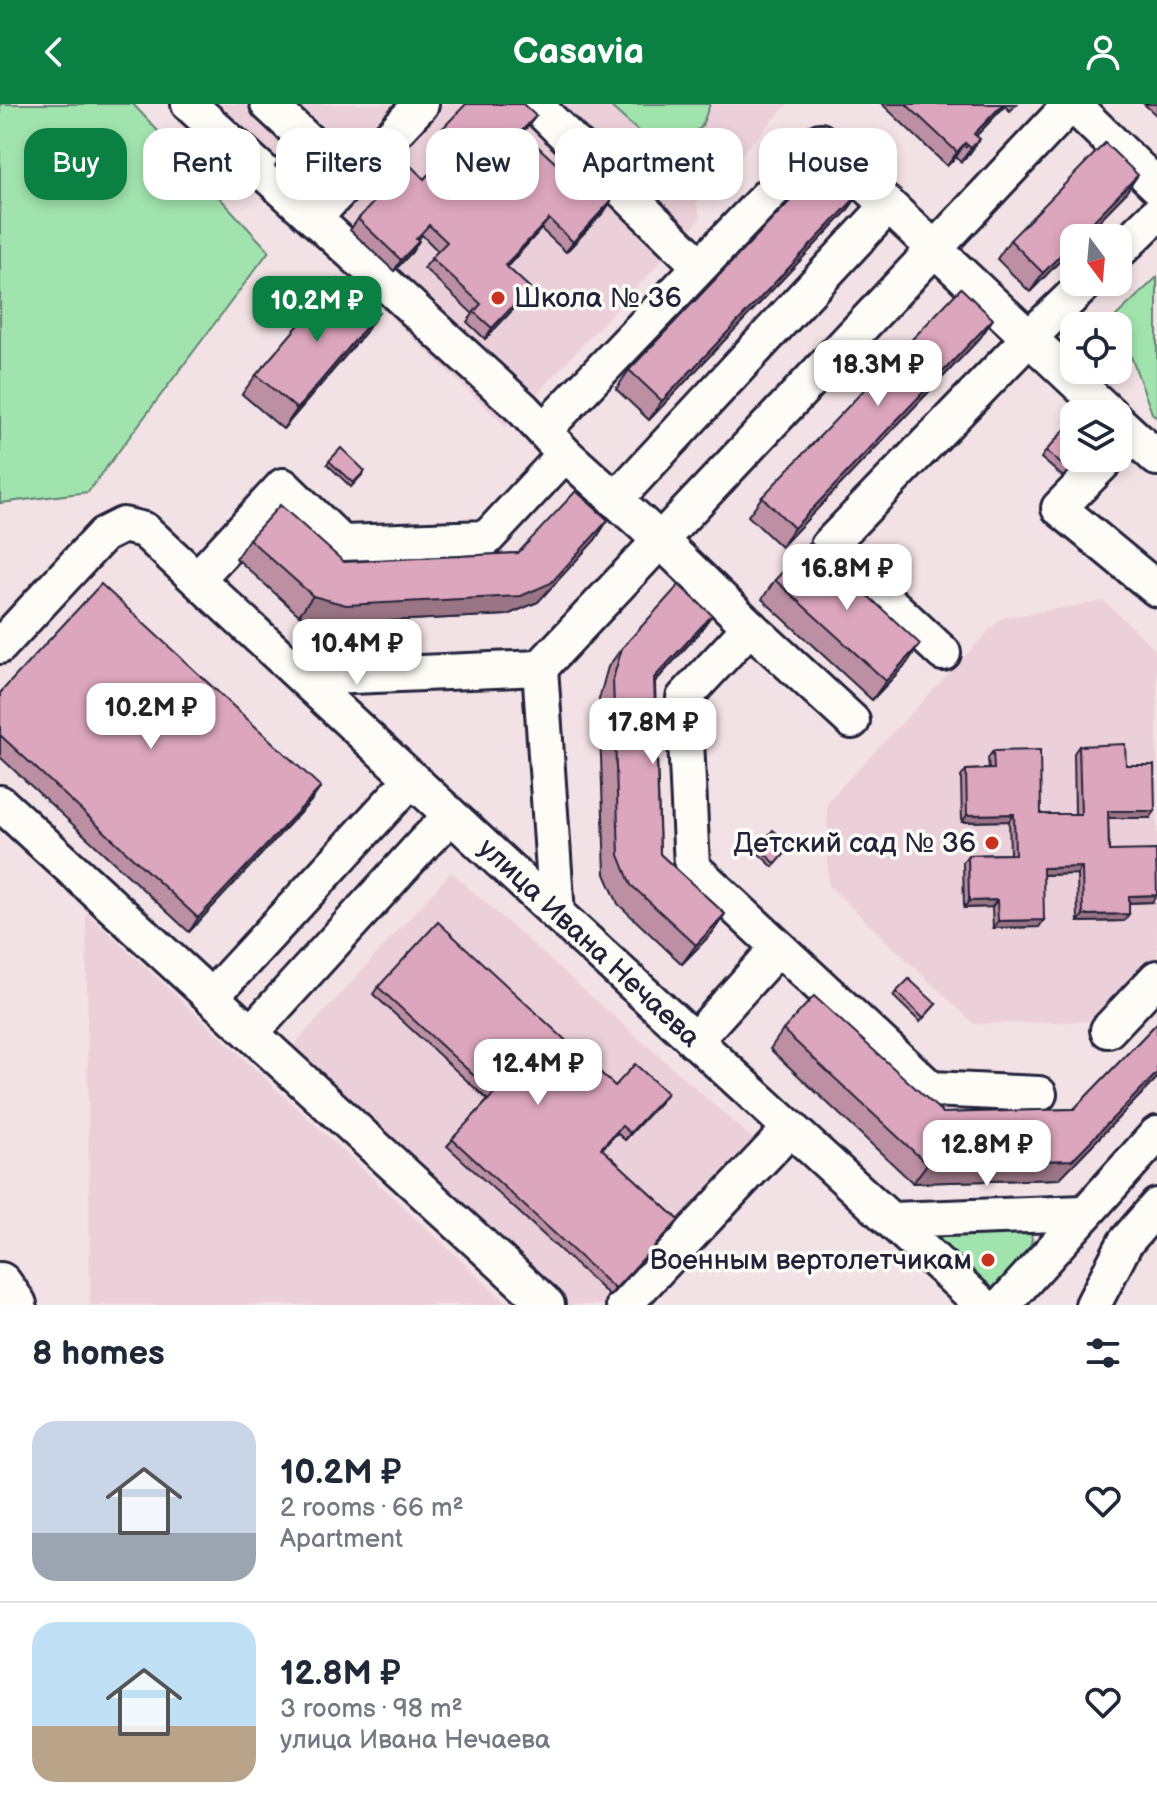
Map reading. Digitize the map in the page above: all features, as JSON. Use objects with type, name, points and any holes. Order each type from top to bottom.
[{"type":"main road","points":[[0,1284],[15,1305]]},
{"type":"street","points":[[189,104],[852,721]]},
{"type":"street","points":[[268,104],[294,128]]},
{"type":"street","points":[[399,128],[421,104]]},
{"type":"street","points":[[534,104],[700,266]]},
{"type":"street","points":[[304,678],[540,668],[1071,104],[1157,186]]},
{"type":"street","points":[[197,579],[283,486],[342,543],[487,538],[554,442],[700,266],[820,141],[1090,400]]},
{"type":"street","points":[[314,218],[331,200]]},
{"type":"street","points":[[615,500],[888,206]]},
{"type":"street","points":[[1132,238],[1157,214]]},
{"type":"street","points":[[943,653],[828,546],[1073,296]]},
{"type":"street","points":[[1132,439],[1157,458]]},
{"type":"street","points":[[1094,472],[1059,508],[1157,589]]},
{"type":"street","name":"улица Ивана Нечаева","points":[[0,646],[103,535],[123,525],[144,530],[983,1305]]},
{"type":"street","points":[[750,627],[684,698],[692,867],[931,1089],[1039,1094]]},
{"type":"street","points":[[540,668],[557,914]]},
{"type":"street","points":[[211,997],[412,779]]},
{"type":"street","points":[[0,803],[547,1305]]},
{"type":"street","points":[[251,1033],[451,816]]},
{"type":"street","points":[[694,1041],[778,948]]},
{"type":"street","points":[[1108,1030],[1157,978]]},
{"type":"street","points":[[624,1305],[791,1128]]},
{"type":"street","points":[[1003,1305],[1157,1134]]},
{"type":"street","points":[[1093,1305],[1125,1243],[1157,1206]]},
{"type":"street","points":[[892,1220],[1085,1213]]},
{"type":"shaded area","name":"Школа № 36","points":[[167,104],[788,104],[766,128],[759,128],[759,135],[743,152],[743,128],[555,128],[555,200],[699,200],[696,203],[701,218],[506,427],[260,193],[260,128],[192,128]]},
{"type":"shaded area","name":"Детский сад № 36","points":[[1104,601],[1157,651],[1157,960],[1097,1021],[974,1024],[828,885],[827,802],[1001,618]]},
{"type":"shaded area","points":[[451,872],[764,1149],[615,1305],[556,1305],[284,1056]]},
{"type":"shaded area","points":[[86,912],[509,1305],[90,1305]]},
{"type":"green space","points":[[0,104],[133,104],[155,128],[143,128],[143,200],[222,200],[269,251],[88,492],[0,503]]},
{"type":"green space","points":[[608,104],[710,104],[701,128],[634,128]]},
{"type":"green space","points":[[1157,277],[1157,418],[1152,413],[1132,359],[1132,312],[1120,312]]},
{"type":"green space","points":[[1030,1231],[1030,1248],[999,1284],[988,1290],[939,1247],[941,1236],[947,1233]]},
{"type":"building","points":[[466,104],[523,104],[536,116],[525,128],[443,128]]},
{"type":"building","points":[[906,104],[1003,104],[974,134],[980,139],[971,148],[965,143],[957,152]]},
{"type":"building","points":[[1105,143],[1138,175],[1091,224],[1060,224],[1060,255],[1043,273],[1010,240]]},
{"type":"building","points":[[539,148],[555,162],[555,200],[611,201],[573,242],[549,219],[505,265],[530,288],[492,328],[474,312],[481,304],[431,258],[447,242],[429,225],[401,260],[358,219],[376,200],[410,200],[410,165],[424,179],[426,177],[426,200],[539,200]]},
{"type":"building","points":[[791,200],[853,200],[662,401],[629,370]]},
{"type":"building","points":[[338,279],[378,313],[297,409],[256,375]]},
{"type":"building","points":[[961,288],[993,319],[794,528],[762,497]]},
{"type":"building","points":[[1060,435],[1060,463],[1046,451]]},
{"type":"building","points":[[341,448],[365,471],[353,483],[329,461]]},
{"type":"building","points":[[576,491],[608,520],[551,583],[521,596],[346,605],[313,596],[249,539],[280,505],[344,562],[518,553]]},
{"type":"building","points":[[810,542],[920,644],[886,681],[775,580]]},
{"type":"building","points":[[101,584],[321,787],[198,918],[0,735],[0,693]]},
{"type":"building","points":[[679,585],[712,615],[654,678],[660,854],[725,914],[696,945],[631,885],[619,855],[613,679],[622,648]]},
{"type":"building","points":[[1125,744],[1126,765],[1154,765],[1155,811],[1108,811],[1109,851],[1156,850],[1157,895],[1129,896],[1129,914],[1083,915],[1082,867],[1043,868],[1044,920],[998,921],[997,900],[969,901],[968,855],[1015,854],[1014,814],[967,815],[966,770],[994,769],[993,751],[1040,750],[1041,814],[1081,814],[1079,746]]},
{"type":"building","points":[[773,830],[791,846],[776,864],[758,848]]},
{"type":"building","points":[[438,922],[615,1086],[635,1064],[667,1093],[630,1133],[622,1126],[601,1148],[679,1220],[615,1289],[452,1139],[494,1094],[378,987]]},
{"type":"building","points":[[909,979],[936,1004],[923,1018],[896,992]]},
{"type":"building","points":[[814,996],[943,1113],[1074,1109],[1157,1023],[1157,1073],[1072,1160],[927,1164],[783,1030]]},
{"type":"place","name":"Школа № 36","points":[[498,298]]},
{"type":"place","name":"Детский сад № 36","points":[[992,843]]},
{"type":"place","name":"Военным вертолетчикам","points":[[988,1260]]}]
